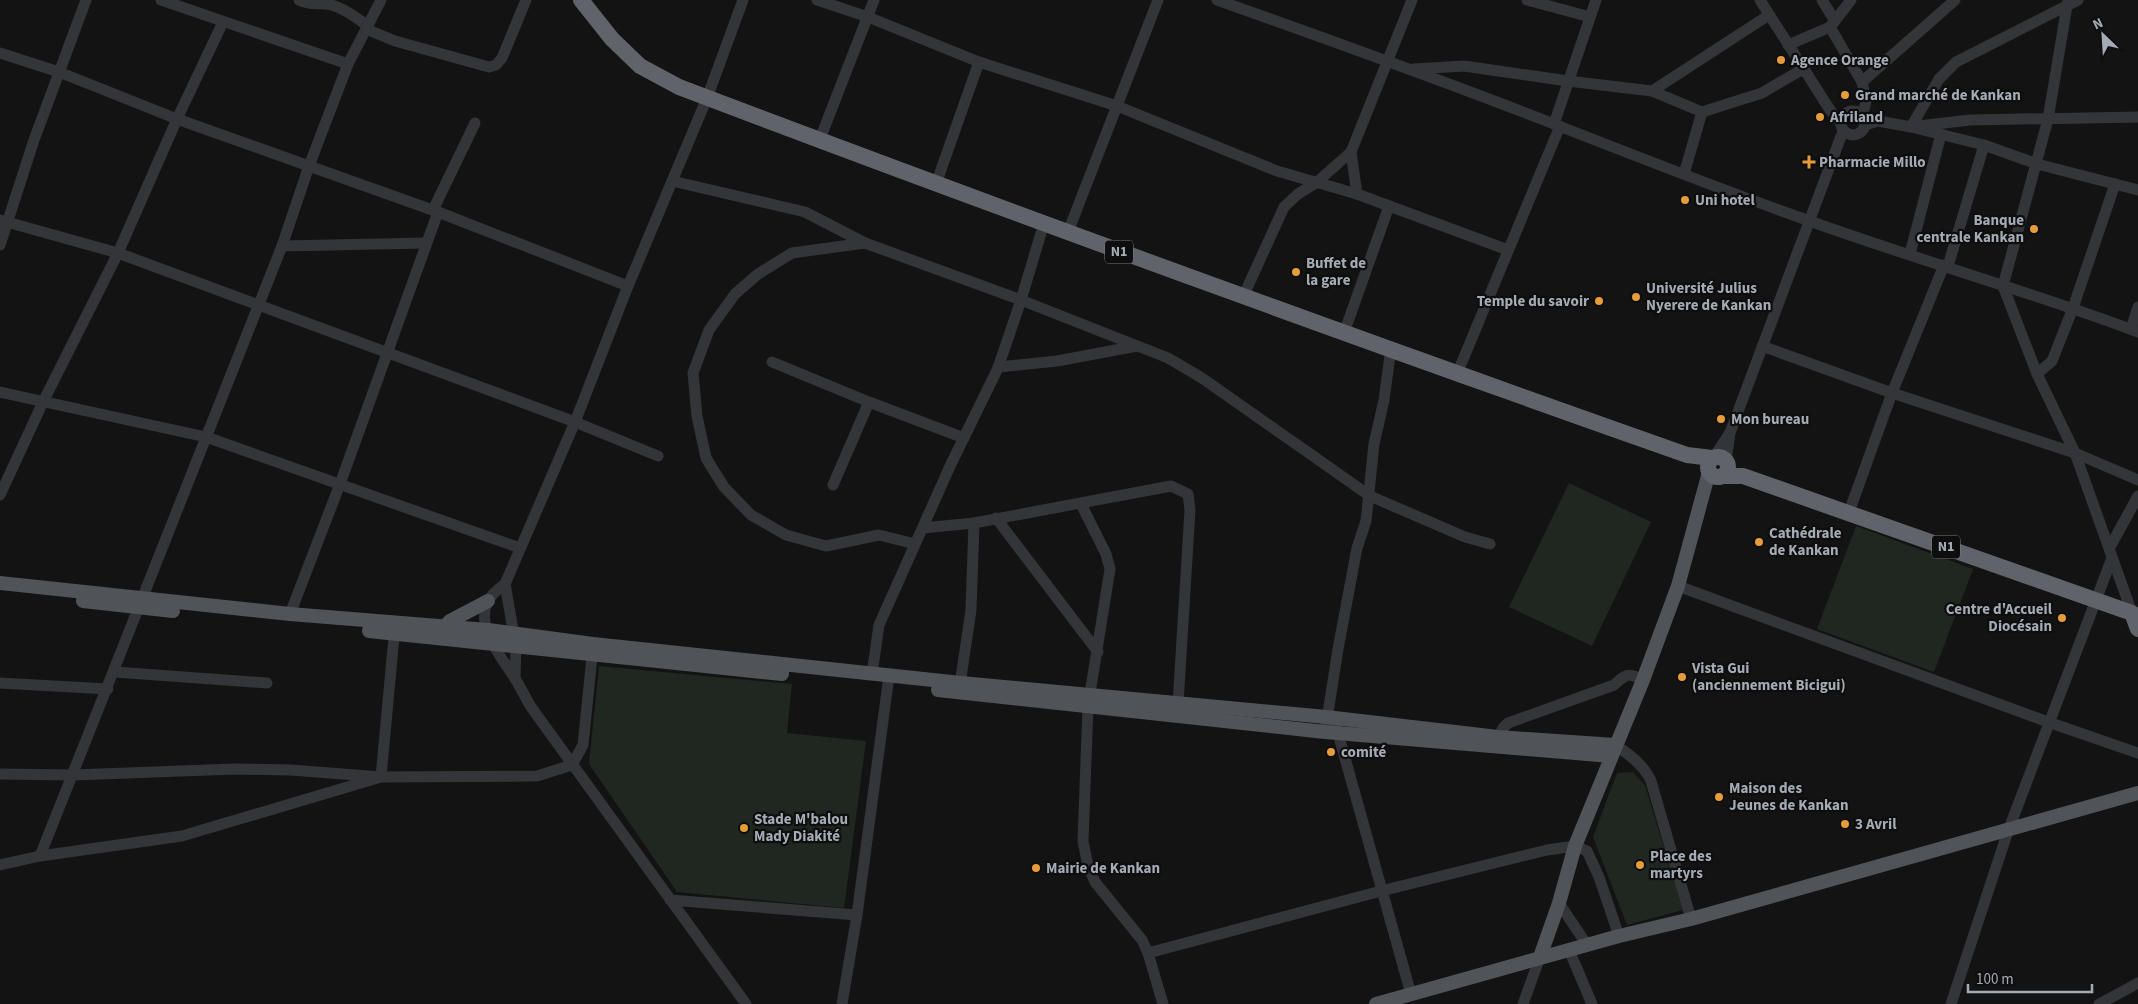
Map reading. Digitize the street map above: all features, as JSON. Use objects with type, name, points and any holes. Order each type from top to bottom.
[{"type":"highway","name":"N1","points":[[581,0],[612,39],[640,66],[679,87],[1243,297],[1391,348],[1456,374],[2135,614]]},
{"type":"highway","points":[[2135,614],[2138,629]]},
{"type":"main road","points":[[1540,957],[1560,903],[1575,846],[1678,586],[1702,500],[1704,484],[1717,467]]},
{"type":"main road","points":[[0,583],[141,603],[490,637],[960,688],[1496,742],[1613,750]]},
{"type":"main road","points":[[0,592],[290,614],[394,629]]},
{"type":"main road","points":[[440,632],[488,601]]},
{"type":"main road","points":[[592,649],[872,674],[888,680]]},
{"type":"main road","points":[[1089,701],[1178,704],[1331,725]]},
{"type":"main road","points":[[1376,1004],[1540,957],[1692,919],[2138,793]]},
{"type":"street","points":[[0,245],[4,221],[86,0]]},
{"type":"street","points":[[160,0],[348,64]]},
{"type":"street","points":[[299,0],[307,4],[326,4],[341,8],[367,27],[395,41],[489,67],[496,65],[502,58],[526,0]]},
{"type":"street","points":[[40,856],[260,305],[309,166],[348,64],[381,0]]},
{"type":"street","points":[[742,0],[707,98],[628,286],[575,422],[505,584],[488,601],[485,611],[490,637],[501,661],[515,679],[531,707],[746,1004]]},
{"type":"street","points":[[817,0],[979,62],[1117,106],[1277,171],[1357,194],[1508,250]]},
{"type":"street","points":[[820,139],[874,0]]},
{"type":"street","points":[[1068,232],[1158,0]]},
{"type":"street","points":[[1217,0],[1410,69],[1809,221],[2002,286],[2074,308],[2134,330],[2138,308]]},
{"type":"street","points":[[1243,297],[1284,207],[1298,194],[1318,182],[1351,152],[1412,0]]},
{"type":"street","points":[[1527,0],[1590,17]]},
{"type":"street","points":[[1456,374],[1508,250],[1557,125],[1568,81],[1596,0]]},
{"type":"street","points":[[1760,0],[1841,127],[1846,134],[1856,135],[1864,129],[1866,101],[1862,82],[1822,0]]},
{"type":"street","points":[[1788,45],[1833,24],[1851,0]]},
{"type":"street","points":[[1862,82],[1955,0]]},
{"type":"street","points":[[2071,2],[2048,119],[2002,286],[2037,374],[2075,453],[2135,614]]},
{"type":"street","points":[[1911,126],[1939,79],[1956,62],[2071,2]]},
{"type":"street","points":[[1652,91],[1769,15]]},
{"type":"street","points":[[0,495],[43,402],[118,253],[223,22]]},
{"type":"street","points":[[0,53],[59,72],[177,120],[435,211],[628,286]]},
{"type":"street","points":[[936,184],[979,62]]},
{"type":"street","points":[[1410,69],[1464,66],[1652,91],[1702,112],[1762,93],[1804,69]]},
{"type":"street","points":[[1717,467],[1809,221],[1841,127],[1842,117],[1849,111],[1854,111],[1864,120],[1911,126],[1984,145],[2037,164],[2138,190]]},
{"type":"street","points":[[1684,174],[1702,112]]},
{"type":"street","points":[[1911,126],[1970,120],[2138,117]]},
{"type":"street","points":[[290,614],[340,484],[426,243],[435,211],[475,123]]},
{"type":"street","points":[[1910,254],[1941,134]]},
{"type":"street","points":[[1849,512],[1892,393],[1946,266],[1984,145]]},
{"type":"street","points":[[1351,152],[1357,194]]},
{"type":"street","points":[[672,181],[805,212],[865,244],[1021,300],[1168,358],[1202,378],[1370,496],[1465,537],[1490,544]]},
{"type":"street","points":[[2037,374],[2052,361],[2074,308],[2115,184]]},
{"type":"street","points":[[1344,333],[1389,206]]},
{"type":"street","points":[[4,221],[118,253],[575,422],[658,456]]},
{"type":"street","points":[[872,674],[879,625],[998,367],[1021,300],[1044,223]]},
{"type":"street","points":[[282,246],[426,243]]},
{"type":"street","points":[[865,244],[792,254],[758,274],[735,294],[709,330],[693,373],[697,416],[706,458],[724,487],[750,515],[786,535],[826,546],[879,535],[915,544]]},
{"type":"street","points":[[998,367],[1057,361],[1137,346]]},
{"type":"street","points":[[1762,346],[1892,393],[2075,453],[2138,480]]},
{"type":"street","points":[[1391,348],[1384,400],[1374,444],[1370,496],[1366,521],[1357,548],[1331,725],[1411,994]]},
{"type":"street","points":[[772,362],[964,438]]},
{"type":"street","points":[[0,392],[206,437],[520,548]]},
{"type":"street","points":[[833,485],[869,402]]},
{"type":"street","points":[[923,528],[974,523],[1171,486],[1188,494],[1190,510],[1178,704]]},
{"type":"street","points":[[1951,1004],[2008,831],[2048,722],[2096,601],[2111,553],[2138,496]]},
{"type":"street","points":[[1081,504],[1106,554],[1110,569],[1089,701],[1083,841],[1088,866],[1096,882],[1142,940],[1148,953],[1163,1004]]},
{"type":"street","points":[[996,518],[1098,652]]},
{"type":"street","points":[[960,688],[971,610],[974,523]]},
{"type":"street","points":[[505,584],[515,640],[515,679]]},
{"type":"street","points":[[1678,586],[2048,722],[2138,753]]},
{"type":"street","points":[[381,777],[394,629]]},
{"type":"street","points":[[0,774],[73,775],[235,769],[291,770],[381,777],[537,776],[572,765],[583,745],[592,649]]},
{"type":"street","points":[[115,672],[267,683]]},
{"type":"street","points":[[1496,742],[1503,728],[1508,723],[1614,685],[1628,674],[1642,680]]},
{"type":"street","points":[[842,1004],[857,915],[888,680]]},
{"type":"street","points":[[0,683],[108,689]]},
{"type":"street","points":[[1613,750],[1628,754],[1646,771],[1651,781],[1692,919]]},
{"type":"street","points":[[0,864],[40,856],[182,836],[381,777]]},
{"type":"street","points":[[1148,953],[1381,891],[1548,850],[1575,846],[1587,851],[1599,877],[1619,936]]},
{"type":"street","points":[[670,900],[857,915]]},
{"type":"street","points":[[1560,903],[1587,945]]},
{"type":"street","points":[[1569,950],[1592,1004]]},
{"type":"street","points":[[1523,1004],[1540,957]]},
{"type":"street","points":[[2099,1004],[2138,983]]},
{"type":"shaded area","points":[[1569,483],[1651,522],[1592,646],[1509,607]]},
{"type":"shaded area","points":[[1856,526],[1973,569],[1934,672],[1817,629]]},
{"type":"shaded area","name":"Stade M'balou Mady Diakité","points":[[599,666],[792,684],[787,733],[866,741],[844,908],[677,892],[589,764]]},
{"type":"shaded area","points":[[1633,772],[1645,785],[1683,910],[1627,925],[1593,837],[1617,773]]},
{"type":"place","name":"Agence Orange","points":[[1781,60]]},
{"type":"place","name":"Grand marché de Kankan","points":[[1845,95]]},
{"type":"place","name":"Afriland","points":[[1820,117]]},
{"type":"place","name":"Pharmacie Millo","points":[[1809,162]]},
{"type":"place","name":"Uni hotel","points":[[1685,200]]},
{"type":"place","name":"Banque centrale Kankan","points":[[2034,229]]},
{"type":"place","name":"Buffet de la gare","points":[[1296,272]]},
{"type":"place","name":"Université Julius Nyerere de Kankan","points":[[1636,297]]},
{"type":"place","name":"Temple du savoir","points":[[1599,301]]},
{"type":"place","name":"Mon bureau","points":[[1721,419]]},
{"type":"place","name":"Cathédrale de Kankan","points":[[1759,542]]},
{"type":"place","name":"Centre d'Accueil Diocésain","points":[[2062,618]]},
{"type":"place","name":"Vista Gui (anciennement Bicigui)","points":[[1682,677]]},
{"type":"place","name":"comité","points":[[1331,752]]},
{"type":"place","name":"Maison des Jeunes de Kankan","points":[[1719,797]]},
{"type":"place","name":"3 Avril","points":[[1845,824]]},
{"type":"place","name":"Stade M'balou Mady Diakité","points":[[744,828]]},
{"type":"place","name":"Place des martyrs","points":[[1640,865]]},
{"type":"place","name":"Mairie de Kankan","points":[[1036,868]]}]
